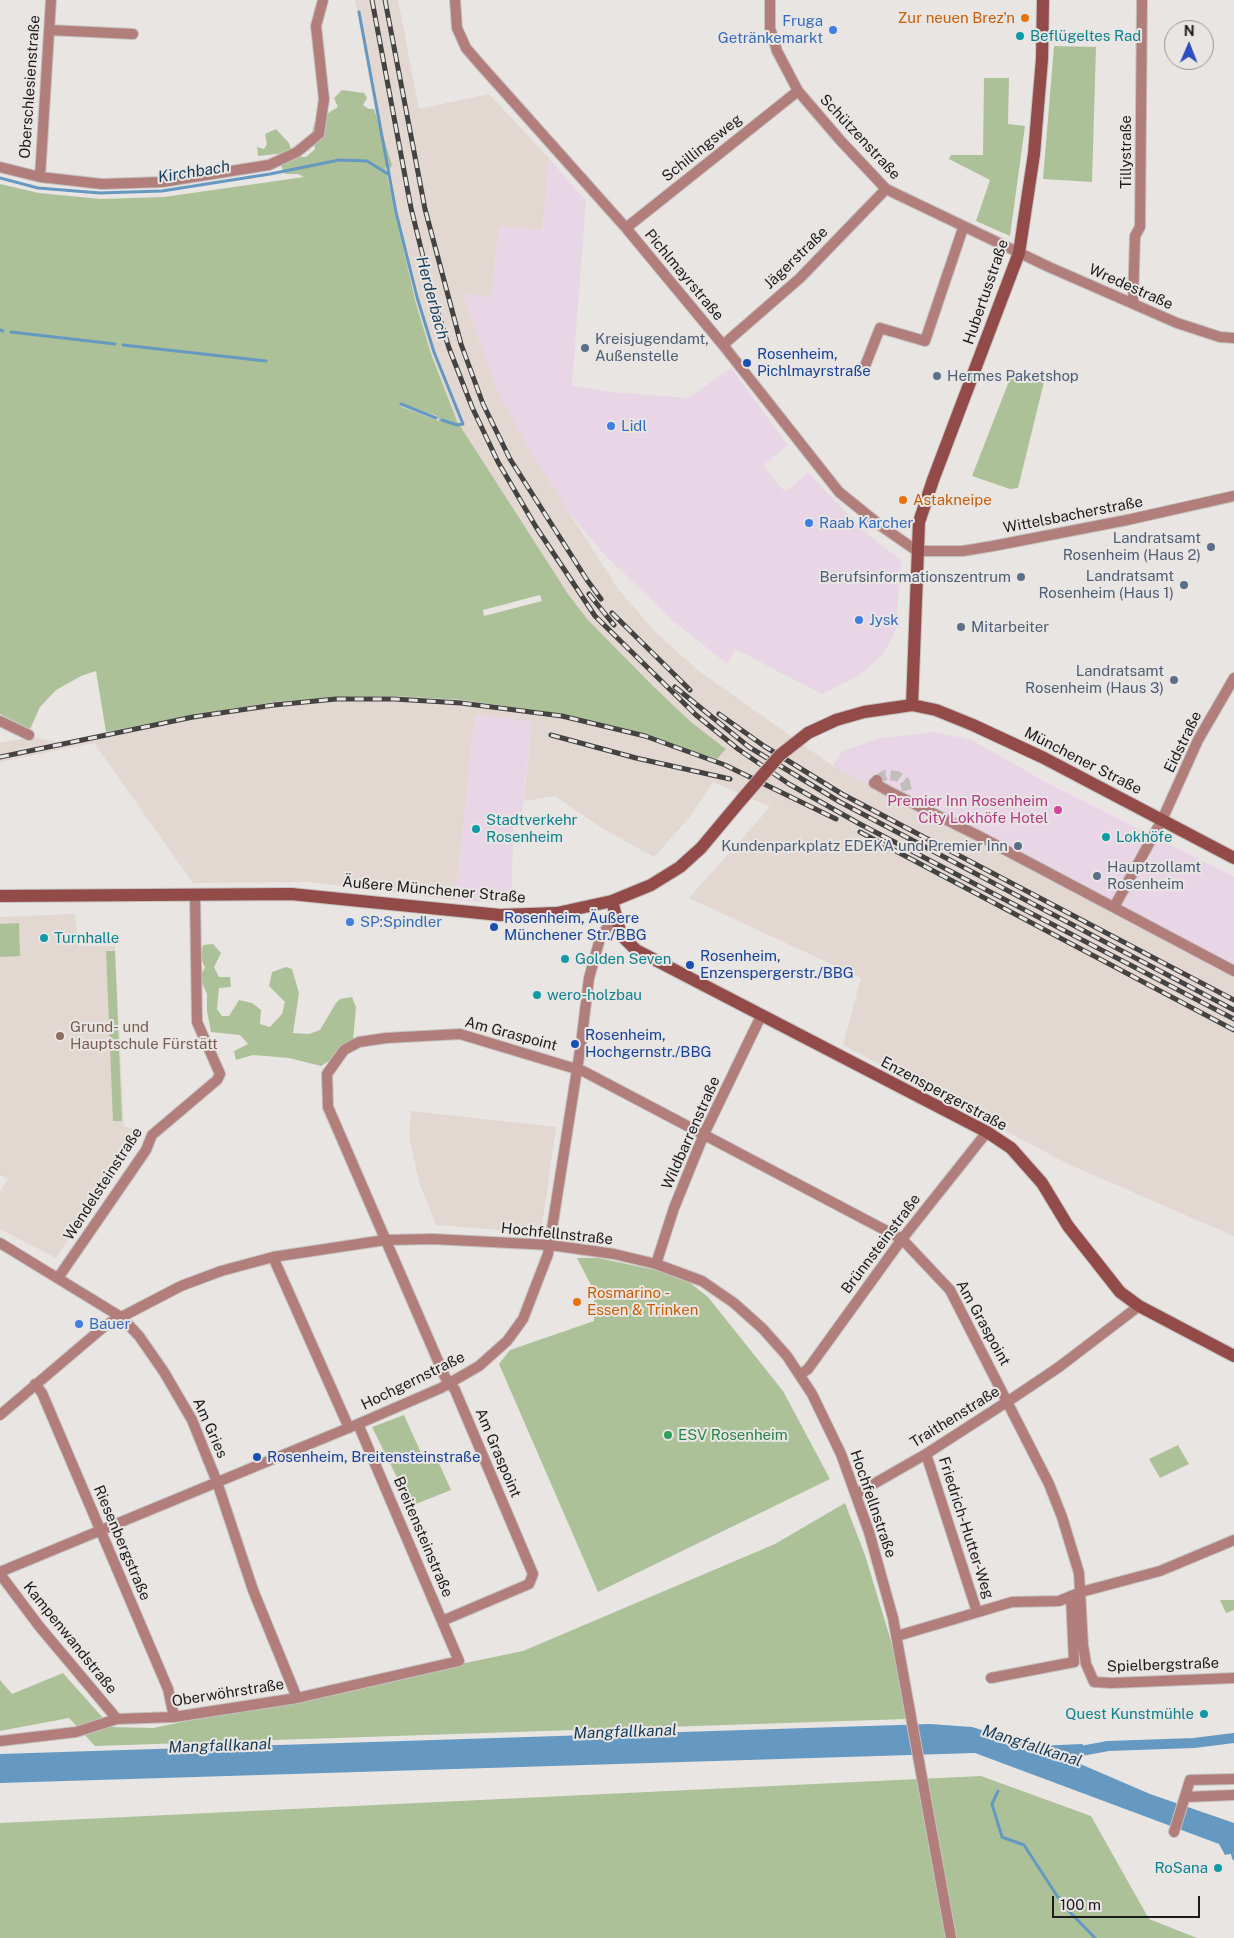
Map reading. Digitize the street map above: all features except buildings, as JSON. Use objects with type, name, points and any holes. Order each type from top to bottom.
[{"type":"main road","name":"Hubertusstraße","points":[[912,705],[918,601],[917,551],[919,522],[926,498],[1019,253],[1034,154],[1042,59],[1043,0]]},
{"type":"main road","name":"Äußere Münchener Straße","points":[[0,896],[291,894],[515,915],[557,913],[612,901],[651,885],[680,867],[701,848],[780,755],[808,734],[836,720],[864,712],[912,705]]},
{"type":"main road","name":"Münchener Straße","points":[[912,705],[936,710],[973,724],[1044,758],[1234,858]]},
{"type":"main road","name":"Enzenspergerstraße","points":[[612,901],[615,919],[621,936],[636,950],[987,1132],[1011,1148],[1042,1183],[1068,1226],[1105,1276],[1120,1292],[1139,1306],[1234,1356]]},
{"type":"street","name":"Oberschlesienstraße","points":[[40,177],[51,0]]},
{"type":"street","points":[[0,167],[40,177],[102,184],[162,182],[269,165],[297,152],[318,134],[324,99],[316,26],[324,0]]},
{"type":"street","name":"Pichlmayrstraße","points":[[455,0],[457,28],[466,48],[626,228],[723,345],[840,492],[881,526],[917,551]]},
{"type":"street","name":"Schützenstraße","points":[[770,0],[770,28],[776,51],[798,91],[886,190],[1019,253]]},
{"type":"street","name":"Tillystraße","points":[[1133,303],[1135,236],[1140,227],[1142,0]]},
{"type":"street","points":[[49,30],[133,34]]},
{"type":"street","name":"Schillingsweg","points":[[626,228],[798,91]]},
{"type":"street","name":"Jägerstraße","points":[[723,345],[800,278],[886,190]]},
{"type":"street","points":[[865,366],[880,328],[925,341],[963,228]]},
{"type":"street","name":"Wredestraße","points":[[1019,253],[1206,334],[1234,338]]},
{"type":"street","name":"Wittelsbacherstraße","points":[[917,551],[963,551],[993,546],[1127,520],[1234,496]]},
{"type":"street","name":"Eidstraße","points":[[1114,907],[1162,820],[1198,740],[1234,678]]},
{"type":"street","points":[[0,721],[29,735]]},
{"type":"street","points":[[877,780],[874,783],[908,798],[1234,971]]},
{"type":"street","name":"Wendelsteinstraße","points":[[58,1278],[146,1150],[152,1135],[217,1080],[220,1074],[197,1022],[195,895]]},
{"type":"street","name":"Hochgernstraße","points":[[0,1573],[354,1426],[450,1383],[479,1366],[494,1354],[523,1319],[550,1245],[589,978],[601,935],[615,919]]},
{"type":"street","name":"Wildbarrenstraße","points":[[656,1264],[674,1208],[704,1134],[761,1016]]},
{"type":"street","name":"Am Graspoint","points":[[442,1621],[529,1584],[533,1574],[455,1390],[450,1383],[385,1240],[328,1107],[327,1074],[344,1050],[359,1042],[386,1038],[460,1034],[577,1068],[902,1239],[950,1290],[1049,1484],[1080,1573],[1076,1594]]},
{"type":"street","name":"Brünnsteinstraße","points":[[801,1374],[808,1369],[902,1239],[987,1132]]},
{"type":"street","name":"Hochfellnstraße","points":[[0,1416],[106,1324],[181,1286],[221,1271],[273,1257],[385,1240],[434,1239],[550,1245],[581,1248],[656,1264],[702,1281],[734,1302],[763,1329],[801,1374],[824,1416],[856,1494],[882,1574],[897,1636],[951,1938]]},
{"type":"street","name":"Am Gries","points":[[0,1243],[121,1317],[139,1336],[177,1393],[192,1420],[217,1482],[253,1590],[297,1698]]},
{"type":"street","name":"Breitensteinstraße","points":[[273,1257],[354,1426],[459,1661]]},
{"type":"street","name":"Traithenstraße","points":[[856,1494],[926,1454],[1008,1402],[1067,1362],[1139,1306]]},
{"type":"street","name":"Riesenbergstraße","points":[[35,1384],[42,1393],[168,1689],[174,1717]]},
{"type":"street","name":"Friedrich-Hutter-Weg","points":[[926,1454],[977,1612]]},
{"type":"street","points":[[897,1636],[1012,1602],[1059,1601],[1076,1594],[1160,1571],[1234,1540]]},
{"type":"street","name":"Kampenwandstraße","points":[[0,1573],[39,1626],[117,1719]]},
{"type":"street","points":[[991,1678],[1074,1662],[1076,1594]]},
{"type":"street","name":"Spielbergstraße","points":[[1076,1594],[1082,1645],[1086,1664],[1094,1682],[1112,1683],[1234,1678]]},
{"type":"street","name":"Oberwöhrstraße","points":[[0,1741],[76,1732],[117,1719],[174,1717],[297,1698],[459,1661]]},
{"type":"street","points":[[1174,1832],[1190,1780],[1234,1779]]},
{"type":"street","points":[[1185,1800],[1234,1795]]},
{"type":"shaded area","points":[[355,0],[398,0],[419,109],[489,94],[549,158],[542,230],[499,226],[491,297],[463,294],[494,384],[532,455],[619,590],[655,632],[699,671],[833,766],[1234,978],[1234,1236],[1070,1165],[843,1045],[861,978],[689,898],[770,807],[713,782],[689,818],[654,857],[602,828],[555,796],[524,801],[532,722],[475,714],[455,900],[309,882],[193,883],[94,743],[0,762],[0,743],[33,737],[58,742],[193,714],[274,702],[336,697],[394,696],[514,706],[562,714],[611,726],[717,759],[726,749],[691,722],[588,620],[568,594],[457,421],[431,354],[415,300],[393,209]]},
{"type":"shaded area","name":"Raab Karcher","points":[[549,158],[586,201],[572,385],[610,392],[688,398],[731,368],[788,445],[763,465],[785,492],[808,473],[868,535],[901,560],[896,630],[884,653],[860,675],[822,694],[735,649],[727,664],[671,619],[603,553],[543,481],[494,386],[463,294],[491,297],[499,226],[542,230]]},
{"type":"shaded area","points":[[475,714],[532,721],[522,812],[514,814],[511,903],[455,900]]},
{"type":"shaded area","points":[[934,732],[972,740],[1047,783],[1234,877],[1234,978],[833,766],[842,751],[881,738]]},
{"type":"shaded area","name":"Grund- und Hauptschule Fürstätt","points":[[75,914],[78,946],[115,946],[124,1126],[131,1128],[138,1137],[56,1258],[0,1229],[0,1192],[8,1179],[0,1175],[0,917]]},
{"type":"shaded area","points":[[411,1111],[556,1127],[541,1233],[436,1225],[419,1182],[409,1136]]},
{"type":"green space","points":[[1054,46],[1096,47],[1092,182],[1043,179]]},
{"type":"green space","points":[[984,78],[1009,78],[1008,124],[1025,126],[1010,236],[976,221],[990,180],[949,159],[951,155],[983,155]]},
{"type":"green space","points":[[342,90],[364,93],[367,98],[363,105],[369,109],[374,109],[392,165],[390,169],[385,167],[415,300],[431,354],[457,421],[568,594],[588,620],[691,722],[726,749],[717,759],[611,726],[562,714],[462,700],[394,696],[336,697],[274,702],[106,732],[96,671],[81,676],[56,690],[40,707],[30,729],[0,714],[0,184],[39,193],[101,199],[164,197],[304,177],[298,174],[285,174],[281,166],[285,153],[258,156],[257,147],[264,149],[267,144],[265,134],[276,129],[289,143],[293,157],[306,157],[315,149],[312,132],[315,121],[338,107],[334,98]],"holes":[[[400,403],[437,416],[439,421],[400,406]],[[540,595],[542,601],[484,616],[483,610]]]},
{"type":"green space","points":[[1013,371],[1044,382],[1018,488],[1010,489],[972,476]]},
{"type":"green space","points":[[19,923],[20,956],[0,957],[0,924]]},
{"type":"green space","points":[[213,944],[221,953],[214,967],[219,977],[230,977],[231,987],[219,988],[217,1009],[222,1016],[229,1016],[239,1000],[252,1003],[261,1010],[260,1024],[270,1027],[282,1014],[285,1002],[269,986],[272,972],[286,967],[292,969],[299,993],[293,1033],[309,1034],[320,1030],[336,1003],[340,999],[352,997],[356,1007],[353,1041],[334,1058],[321,1066],[289,1058],[253,1055],[236,1060],[234,1051],[248,1044],[240,1035],[211,1032],[207,1011],[207,994],[199,976],[205,968],[200,956],[203,945]]},
{"type":"green space","points":[[106,951],[115,951],[122,1121],[113,1121]]},
{"type":"green space","name":"ESV Rosenheim","points":[[577,1258],[598,1258],[680,1275],[708,1297],[783,1391],[830,1479],[598,1592],[499,1364],[510,1350],[594,1321],[594,1291]]},
{"type":"green space","points":[[404,1415],[422,1455],[437,1459],[451,1490],[411,1506],[372,1427]]},
{"type":"green space","points":[[1178,1445],[1189,1464],[1160,1478],[1149,1459]]},
{"type":"green space","points":[[845,1503],[865,1555],[894,1651],[906,1719],[95,1746],[69,1718],[0,1731],[0,1680],[12,1694],[63,1673],[111,1727],[153,1728],[523,1651],[775,1544]]},
{"type":"green space","points":[[1220,1600],[1234,1600],[1234,1610],[1226,1613]]},
{"type":"green space","points":[[981,1776],[1091,1816],[1149,1919],[1197,1938],[0,1938],[0,1823]]},
{"type":"water","name":"Mangfallkanal","points":[[930,1724],[972,1727],[1035,1746],[1083,1744],[1078,1763],[1150,1794],[1234,1823],[1234,1853],[1225,1855],[1219,1844],[975,1753],[0,1783],[0,1754]]},
{"type":"waterway","name":"Herderbach","points":[[359,12],[396,212],[417,297],[434,352],[463,424],[457,425],[442,420]]},
{"type":"waterway","name":"Kirchbach","points":[[0,178],[38,188],[100,193],[162,191],[270,174],[339,160],[367,161],[388,174]]},
{"type":"waterway","points":[[11,332],[115,344]]},
{"type":"waterway","points":[[123,345],[266,361]]},
{"type":"waterway","points":[[401,404],[436,418]]},
{"type":"waterway","name":"Mangfallkanal","points":[[1070,1753],[1108,1746],[1194,1743],[1234,1738]]},
{"type":"waterway","points":[[998,1791],[992,1804],[1002,1837],[1024,1845],[1063,1905],[1095,1938]]},
{"type":"waterway","points":[[1231,1850],[1234,1859]]},
{"type":"tunnel","points":[[877,780],[885,775],[897,776],[905,782],[908,795]]},
{"type":"railway","points":[[372,0],[411,208],[432,293],[449,348],[472,407],[498,462],[536,527],[595,616],[696,715],[738,749],[789,784],[858,823],[1234,1019]]},
{"type":"railway","points":[[385,0],[425,209],[461,344],[483,404],[510,459],[601,599]]},
{"type":"railway","points":[[589,594],[614,625]]},
{"type":"railway","points":[[612,613],[690,690]]},
{"type":"railway","points":[[675,687],[749,747],[840,802],[1234,1010]]},
{"type":"railway","points":[[0,757],[193,717],[274,705],[336,699],[394,699],[461,703],[562,716],[645,736],[725,765],[836,819]]},
{"type":"railway","points":[[719,714],[764,746],[842,794],[1234,1000]]},
{"type":"railway","points":[[551,735],[636,758],[730,779]]},
{"type":"railway","points":[[860,832],[1234,1030]]},
{"type":"place","name":"Zur neuen Brez'n","points":[[1025,18]]},
{"type":"place","name":"Fruga Getränkemarkt","points":[[833,30]]},
{"type":"place","name":"Beflügeltes Rad","points":[[1020,36]]},
{"type":"place","name":"Kreisjugendamt, Außenstelle","points":[[585,348]]},
{"type":"place","name":"Rosenheim, Pichlmayrstraße","points":[[747,363]]},
{"type":"place","name":"Hermes Paketshop","points":[[937,376]]},
{"type":"place","name":"Lidl","points":[[611,426]]},
{"type":"place","name":"Astakneipe","points":[[903,500]]},
{"type":"place","name":"Raab Karcher","points":[[809,523]]},
{"type":"place","name":"Landratsamt Rosenheim (Haus 2)","points":[[1211,547]]},
{"type":"place","name":"Berufsinformationszentrum","points":[[1021,577]]},
{"type":"place","name":"Landratsamt Rosenheim (Haus 1)","points":[[1184,585]]},
{"type":"place","name":"Jysk","points":[[859,620]]},
{"type":"place","name":"Mitarbeiter","points":[[961,627]]},
{"type":"place","name":"Landratsamt Rosenheim (Haus 3)","points":[[1174,680]]},
{"type":"place","name":"Premier Inn Rosenheim City Lokhöfe Hotel","points":[[1058,810]]},
{"type":"place","name":"Stadtverkehr Rosenheim","points":[[476,829]]},
{"type":"place","name":"Lokhöfe","points":[[1106,837]]},
{"type":"place","name":"Kundenparkplatz EDEKA und Premier Inn","points":[[1018,846]]},
{"type":"place","name":"Hauptzollamt Rosenheim","points":[[1097,876]]},
{"type":"place","name":"SP:Spindler","points":[[350,922]]},
{"type":"place","name":"Rosenheim, Äußere Münchener Str./BBG","points":[[494,927]]},
{"type":"place","name":"Turnhalle","points":[[44,938]]},
{"type":"place","name":"Golden Seven","points":[[565,959]]},
{"type":"place","name":"Rosenheim, Enzenspergerstr./BBG","points":[[690,965]]},
{"type":"place","name":"wero-holzbau","points":[[537,995]]},
{"type":"place","name":"Grund- und Hauptschule Fürstätt","points":[[60,1036]]},
{"type":"place","name":"Rosenheim, Hochgernstr./BBG","points":[[575,1044]]},
{"type":"place","name":"Rosmarino - Essen & Trinken","points":[[577,1302]]},
{"type":"place","name":"Bauer","points":[[79,1324]]},
{"type":"place","name":"ESV Rosenheim","points":[[668,1435]]},
{"type":"place","name":"Rosenheim, Breitensteinstraße","points":[[257,1457]]},
{"type":"place","name":"Quest Kunstmühle","points":[[1204,1714]]},
{"type":"place","name":"RoSana","points":[[1218,1868]]}]
